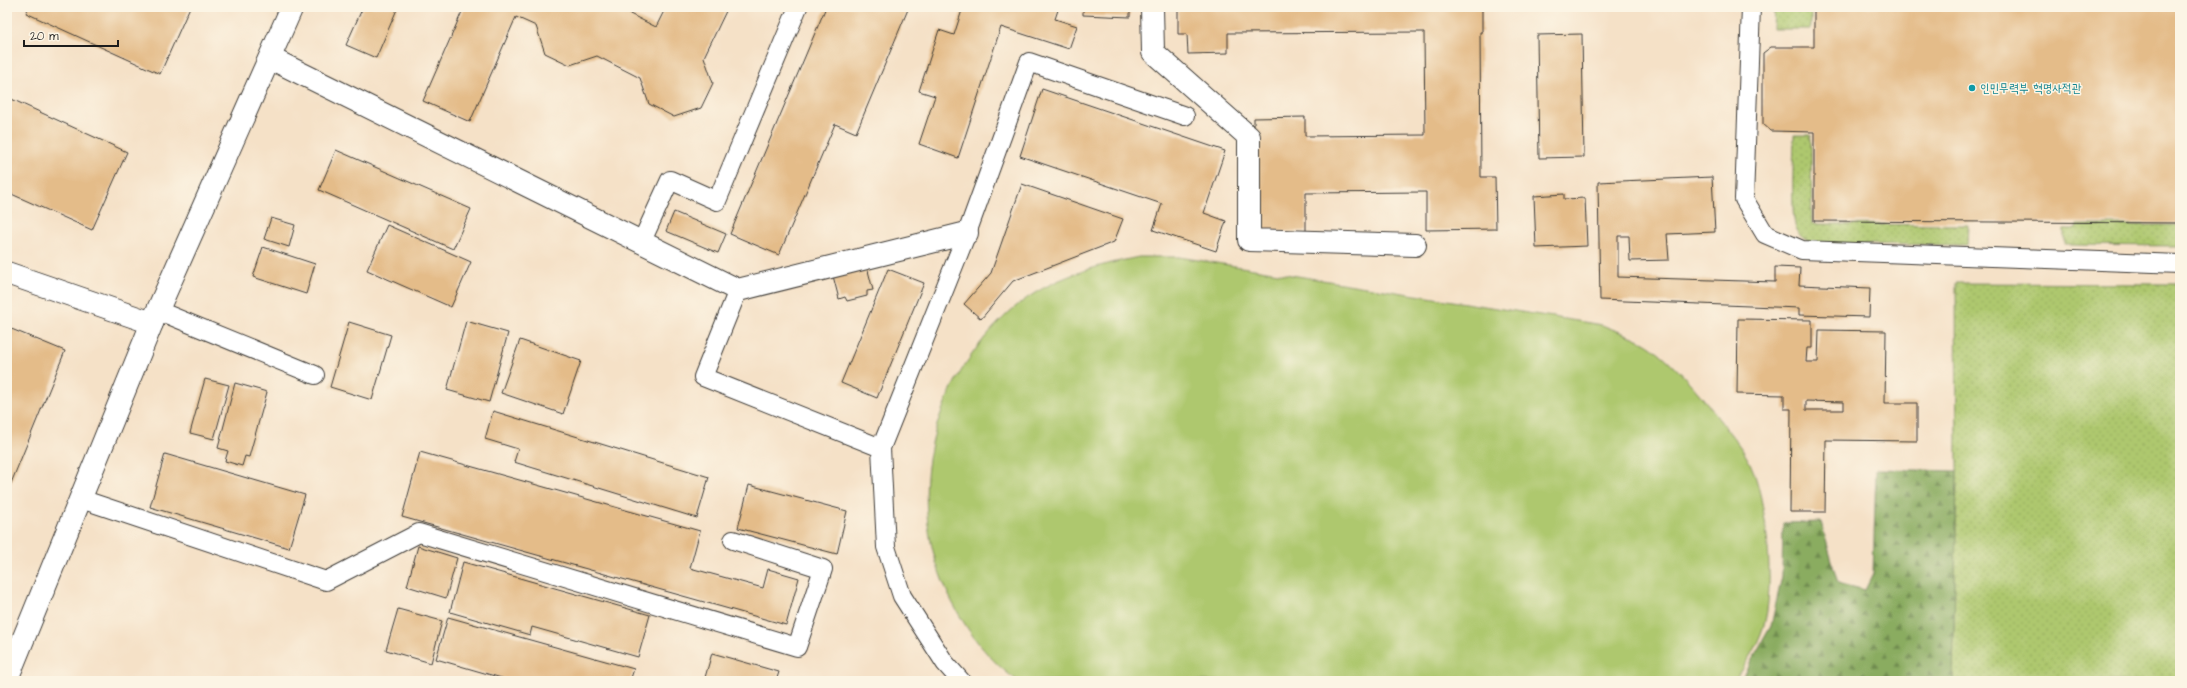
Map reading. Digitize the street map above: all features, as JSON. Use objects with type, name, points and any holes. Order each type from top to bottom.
[{"type":"street","points":[[7,678],[155,317],[292,7]]},
{"type":"street","points":[[1152,7],[1153,52],[1249,137],[1249,240],[1415,245]]},
{"type":"street","points":[[270,58],[738,290],[967,233]]},
{"type":"street","points":[[7,273],[155,317]]},
{"type":"lane","points":[[641,243],[670,180],[717,201],[798,7]]},
{"type":"lane","points":[[1751,7],[1744,199],[1765,234],[1802,250],[2180,264]]},
{"type":"lane","points":[[961,681],[945,663],[902,596],[886,547],[881,448],[967,233],[1029,62],[1185,116]]},
{"type":"lane","points":[[738,290],[703,377],[881,448]]},
{"type":"lane","points":[[155,317],[315,375]]},
{"type":"lane","points":[[81,499],[326,581],[419,533],[797,647],[823,569],[733,540]]},
{"type":"green space","points":[[1774,7],[1811,7],[1811,29],[1773,29]]},
{"type":"green space","points":[[1794,135],[1811,135],[1812,224],[1968,225],[1967,245],[1817,244],[1804,239],[1797,231],[1794,221]]},
{"type":"green space","points":[[2077,225],[2180,225],[2180,246],[2064,245],[2064,229],[2076,229]]},
{"type":"green space","points":[[1139,257],[1179,257],[1602,325],[1629,335],[1653,348],[1672,364],[1707,403],[1738,443],[1750,463],[1761,498],[1768,545],[1769,592],[1767,612],[1763,628],[1757,642],[1734,681],[1018,681],[991,658],[969,631],[957,611],[940,573],[929,534],[926,495],[930,456],[939,418],[955,381],[977,347],[1005,316],[1035,293],[1051,284],[1102,265]]},
{"type":"green space","points":[[1956,283],[2180,284],[2180,681],[1953,681],[1957,471]]},
{"type":"green space","points":[[1876,469],[1957,471],[1953,681],[1740,681],[1771,626],[1782,576],[1783,523],[1821,522],[1838,583],[1865,590],[1873,574]]},
{"type":"building","points":[[29,7],[190,7],[160,74],[26,13]]},
{"type":"building","points":[[363,7],[398,7],[376,58],[346,45]]},
{"type":"building","points":[[464,7],[634,7],[630,14],[656,27],[666,7],[728,7],[704,57],[713,83],[701,108],[674,117],[649,104],[640,78],[597,56],[570,65],[545,53],[536,26],[516,17],[470,122],[423,101]]},
{"type":"building","points":[[826,7],[909,7],[856,133],[835,124],[779,255],[730,234]]},
{"type":"building","points":[[963,7],[1020,7],[1027,9],[1028,7],[1059,7],[1055,19],[1077,26],[1069,49],[1001,27],[958,158],[919,144],[935,96],[919,91],[939,30],[954,35]]},
{"type":"building","points":[[1083,7],[1130,7],[1130,17],[1083,15]]},
{"type":"building","points":[[1178,7],[1482,7],[1482,32],[1480,32],[1481,177],[1495,177],[1496,229],[1426,230],[1426,192],[1306,193],[1306,231],[1255,232],[1254,118],[1305,117],[1305,136],[1425,135],[1424,32],[1228,33],[1228,53],[1188,54],[1187,34],[1178,34]]},
{"type":"building","name":"인민무력부 혁명사적관","points":[[1814,7],[2180,7],[2180,223],[1814,221],[1814,132],[1771,131],[1763,124],[1763,53],[1771,47],[1814,47]]},
{"type":"building","points":[[1582,34],[1584,157],[1539,158],[1537,35]]},
{"type":"building","points":[[1042,89],[1225,151],[1204,213],[1226,221],[1216,251],[1153,230],[1162,204],[1020,156]]},
{"type":"building","points":[[7,97],[127,152],[92,230],[7,192]]},
{"type":"building","points":[[336,150],[471,209],[453,249],[319,190]]},
{"type":"building","points":[[1712,177],[1715,232],[1667,234],[1669,260],[1630,261],[1629,236],[1618,236],[1618,277],[1775,282],[1775,267],[1800,268],[1799,285],[1870,288],[1869,317],[1799,315],[1799,308],[1600,300],[1598,182]]},
{"type":"building","points":[[1022,184],[1123,219],[1114,242],[1013,281],[981,319],[964,304],[991,273]]},
{"type":"building","points":[[1564,194],[1564,199],[1585,198],[1587,246],[1536,248],[1534,196]]},
{"type":"building","points":[[674,212],[726,234],[718,253],[666,231]]},
{"type":"building","points":[[271,218],[295,225],[289,247],[264,239]]},
{"type":"building","points":[[387,225],[471,262],[451,307],[367,270]]},
{"type":"building","points":[[263,247],[315,264],[306,294],[253,277]]},
{"type":"building","points":[[866,263],[873,290],[867,291],[867,296],[847,301],[845,297],[839,299],[832,272]]},
{"type":"building","points":[[888,269],[924,283],[877,398],[841,383]]},
{"type":"building","points":[[1738,319],[1812,320],[1812,348],[1807,348],[1806,362],[1818,362],[1819,330],[1886,331],[1885,403],[1917,403],[1917,441],[1826,440],[1825,512],[1790,512],[1791,409],[1784,409],[1784,395],[1737,394]],"holes":[[[1806,401],[1844,402],[1844,410],[1806,410]]]},
{"type":"building","points":[[466,321],[508,333],[489,402],[447,390]]},
{"type":"building","points":[[349,322],[391,335],[372,400],[330,387]]},
{"type":"building","points":[[9,328],[65,351],[7,493],[7,333]]},
{"type":"building","points":[[520,340],[581,361],[563,414],[501,393]]},
{"type":"building","points":[[205,379],[229,385],[214,439],[190,433]]},
{"type":"building","points":[[235,383],[267,392],[249,457],[245,456],[242,466],[225,461],[228,451],[218,448]]},
{"type":"building","points":[[493,411],[709,477],[697,518],[514,462],[518,449],[485,439]]},
{"type":"building","points":[[420,452],[700,531],[690,568],[763,588],[768,569],[799,578],[786,625],[402,517]]},
{"type":"building","points":[[165,454],[305,495],[289,548],[150,507]]},
{"type":"building","points":[[749,485],[847,511],[837,554],[738,528]]},
{"type":"building","points":[[418,546],[457,558],[446,598],[407,586]]},
{"type":"building","points":[[463,562],[650,615],[638,657],[532,627],[530,635],[450,612]]},
{"type":"building","points":[[398,609],[442,621],[431,663],[386,650]]},
{"type":"building","points":[[448,617],[634,669],[630,681],[512,681],[436,659]]},
{"type":"building","points":[[712,653],[779,672],[776,681],[704,681]]},
{"type":"place","name":"인민무력부 혁명사적관","points":[[1972,88]]}]
